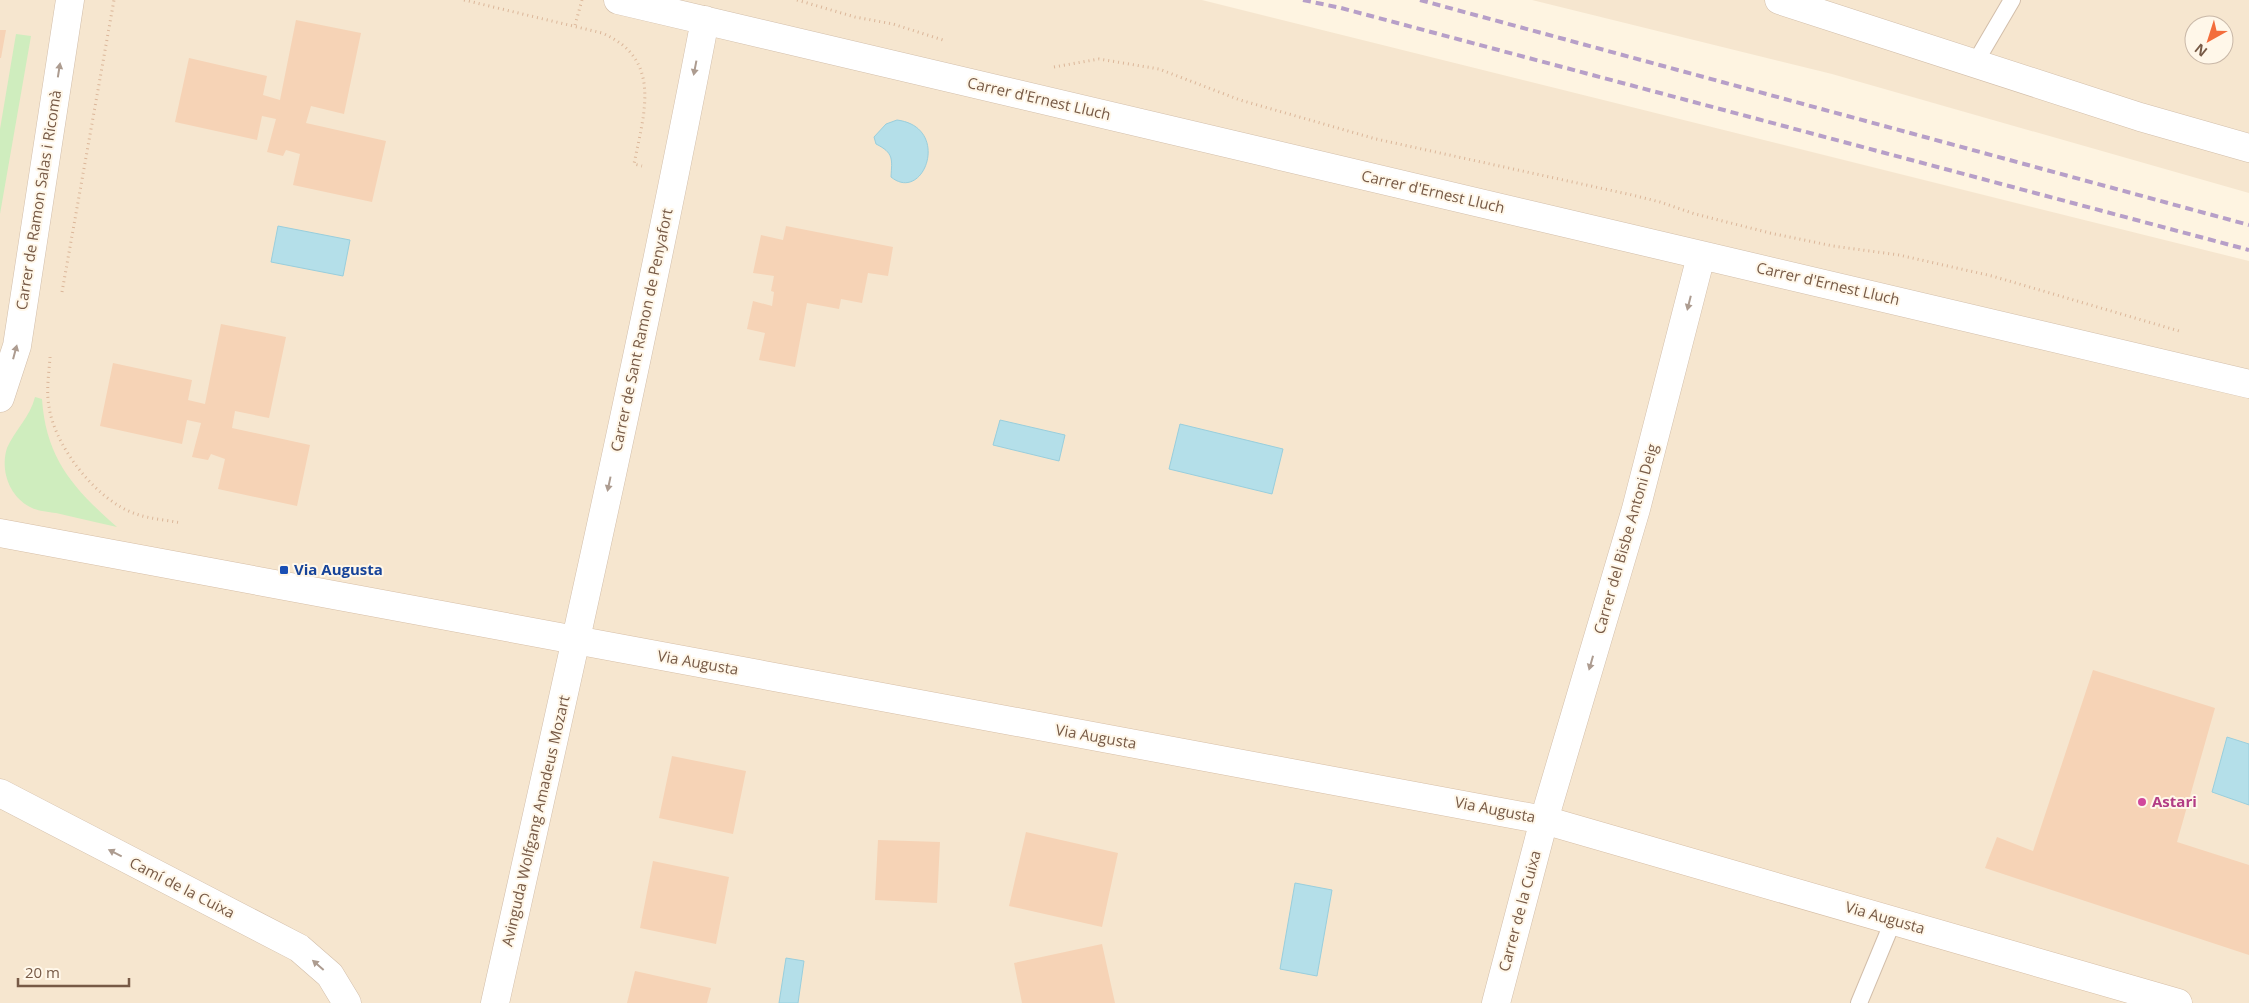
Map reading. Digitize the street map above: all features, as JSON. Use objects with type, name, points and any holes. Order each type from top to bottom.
[{"type":"street","name":"Carrer de Ramon Salas i Ricomà","points":[[0,398],[17,346],[70,0]]},
{"type":"street","name":"Carrer d'Ernest Lluch","points":[[618,0],[1700,256],[1780,272],[2249,384]]},
{"type":"street","points":[[1779,0],[2140,117],[2249,148]]},
{"type":"street","name":"Carrer de Sant Ramon de Penyafort","points":[[576,639],[676,172],[705,20]]},
{"type":"street","name":"Carrer del Bisbe Antoni Deig","points":[[1544,820],[1636,509],[1700,256]]},
{"type":"street","name":"Via Augusta","points":[[0,534],[465,621],[576,639],[1544,820],[2178,1003]]},
{"type":"street","name":"Avinguda Wolfgang Amadeus Mozart","points":[[495,1003],[576,639]]},
{"type":"street","name":"Camí de la Cuixa","points":[[0,793],[299,948],[330,976],[347,1003]]},
{"type":"street","name":"Carrer de la Cuixa","points":[[1496,1003],[1544,820]]},
{"type":"lane","points":[[1975,63],[2012,0]]},
{"type":"lane","points":[[1858,1003],[1893,921]]},
{"type":"path","points":[[61,293],[114,0]]},
{"type":"path","points":[[464,0],[575,25],[617,39],[631,52],[641,68],[646,104],[634,164],[676,172]]},
{"type":"path","points":[[575,25],[582,0]]},
{"type":"path","points":[[797,0],[856,17],[894,24],[952,42]]},
{"type":"path","points":[[1047,66],[1055,67],[1099,59],[1159,69],[1240,100],[1376,139],[1632,195],[1695,214],[1770,233],[1833,246],[1899,255],[1992,276],[2185,332]]},
{"type":"path","points":[[51,352],[48,383],[49,408],[68,456],[110,500],[136,514],[181,523]]},
{"type":"shaded area","points":[[0,0],[1202,0],[2249,261],[2249,1003],[0,1003]]},
{"type":"shaded area","points":[[1532,0],[2249,0],[2249,193],[1832,74]]},
{"type":"green space","points":[[16,34],[31,36],[0,214],[0,129]]},
{"type":"green space","points":[[35,397],[42,399],[49,439],[65,471],[75,486],[117,527],[30,507],[12,489],[8,482],[5,465],[7,448],[30,411]]},
{"type":"water","points":[[897,120],[914,126],[924,136],[928,148],[927,161],[922,173],[914,180],[903,183],[891,177],[891,157],[886,150],[876,144],[874,137],[886,124]]},
{"type":"water","points":[[278,226],[350,240],[343,276],[271,262]]},
{"type":"water","points":[[1000,420],[1065,435],[1059,461],[993,445]]},
{"type":"water","points":[[1180,424],[1283,449],[1272,494],[1169,469]]},
{"type":"water","points":[[2227,737],[2249,744],[2249,805],[2212,792]]},
{"type":"water","points":[[1295,883],[1332,890],[1317,976],[1280,969]]},
{"type":"water","points":[[786,958],[804,961],[798,1003],[779,1003]]},
{"type":"building","points":[[296,20],[361,33],[344,114],[311,106],[306,123],[386,141],[372,202],[293,185],[300,154],[286,150],[283,156],[267,152],[276,119],[262,116],[257,140],[175,122],[189,58],[267,76],[263,95],[280,100]]},
{"type":"building","points":[[0,30],[6,30],[1,58],[0,58]]},
{"type":"building","points":[[786,226],[893,247],[888,276],[868,273],[862,303],[841,299],[839,309],[807,303],[795,367],[759,360],[765,333],[747,329],[753,301],[772,306],[774,292],[771,291],[774,276],[753,273],[761,235],[783,240]]},
{"type":"building","points":[[221,324],[286,337],[269,418],[235,411],[232,428],[310,445],[297,506],[218,489],[225,459],[211,454],[208,460],[192,457],[201,423],[187,420],[182,444],[100,426],[113,363],[192,380],[188,400],[205,404]]},
{"type":"building","points":[[2093,670],[2215,708],[2177,842],[2249,865],[2249,955],[1985,868],[1997,837],[2033,851]]},
{"type":"building","points":[[672,756],[746,771],[733,834],[659,818]]},
{"type":"building","points":[[1026,832],[1118,853],[1102,927],[1009,906]]},
{"type":"building","points":[[878,840],[940,842],[937,903],[875,900]]},
{"type":"building","points":[[653,861],[729,877],[716,944],[640,928]]},
{"type":"building","points":[[1102,944],[1115,1003],[1022,1003],[1014,963]]},
{"type":"building","points":[[635,971],[711,988],[707,1003],[627,1003]]},
{"type":"railway","points":[[1303,0],[1341,8],[2249,250]]},
{"type":"railway","points":[[1420,0],[2249,225]]},
{"type":"place","name":"Via Augusta","points":[[284,570]]},
{"type":"place","name":"Astari","points":[[2142,802]]}]
